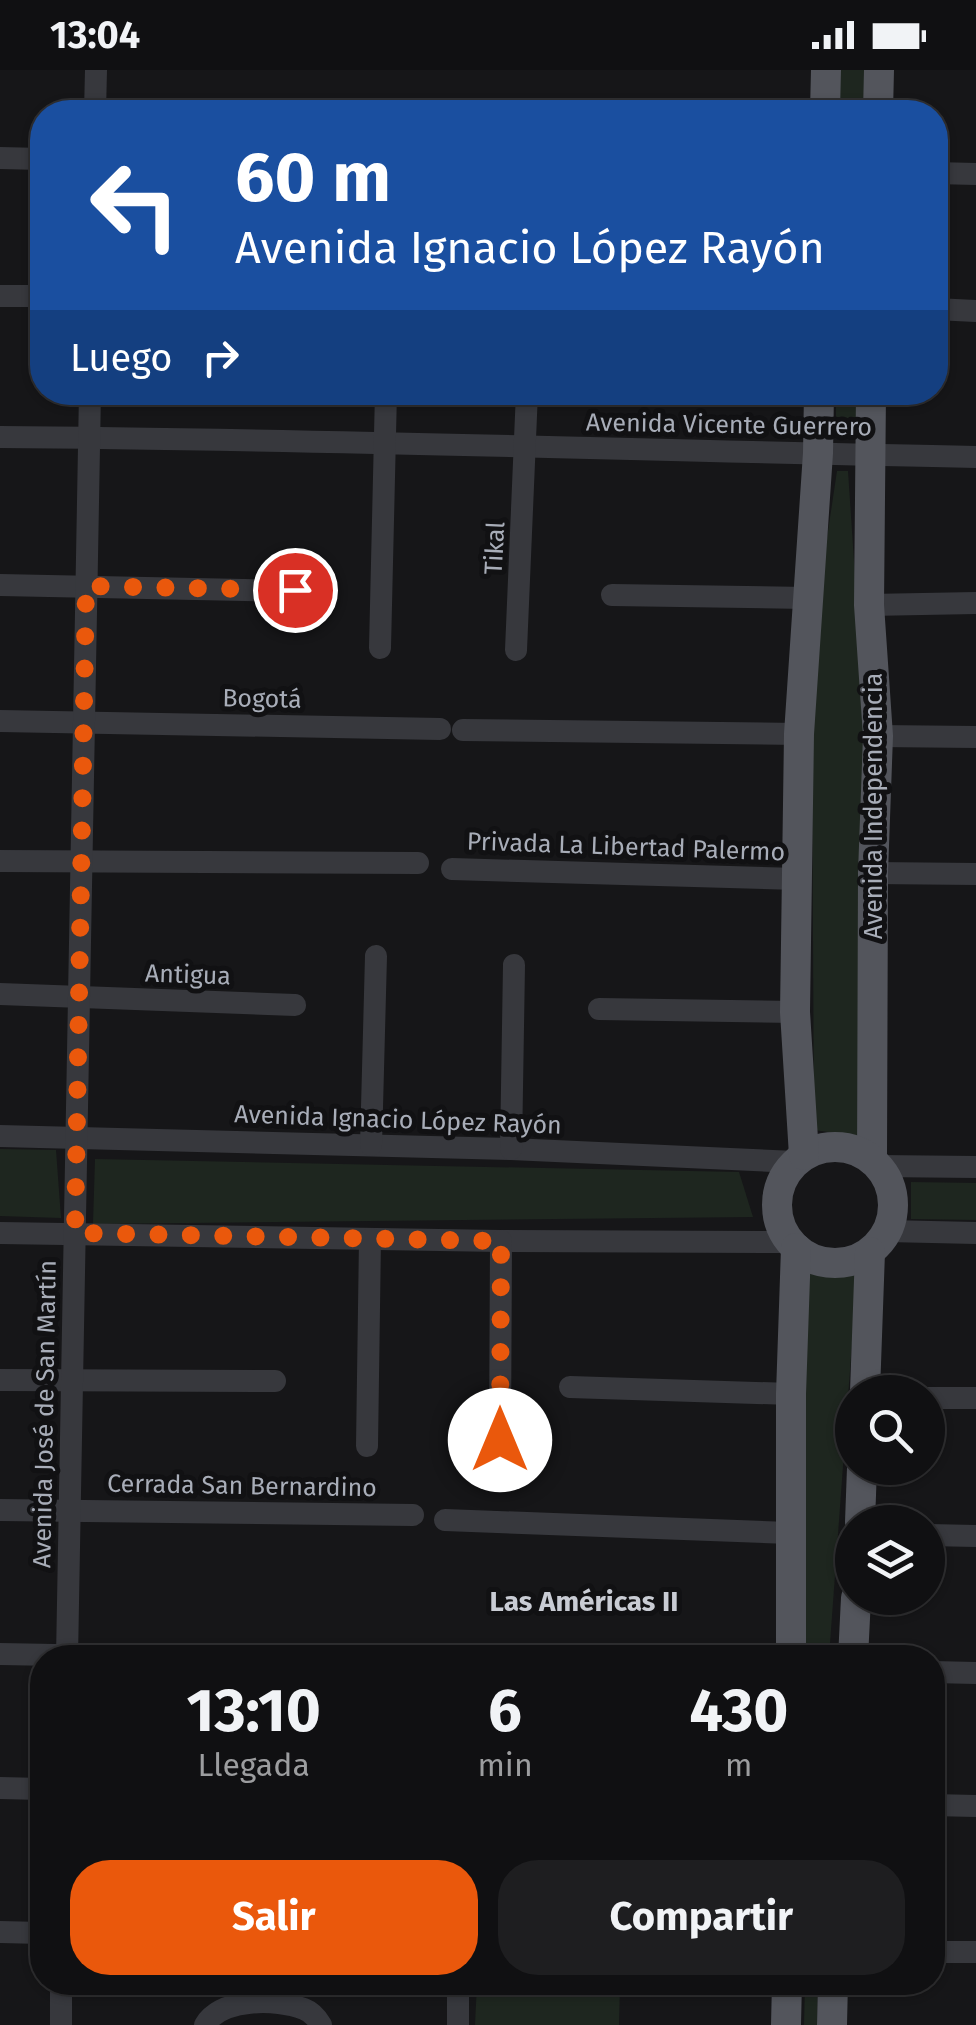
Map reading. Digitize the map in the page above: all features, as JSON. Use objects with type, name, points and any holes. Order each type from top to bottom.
[{"type":"main road","points":[[825,100],[826,70]]},
{"type":"main road","points":[[878,100],[879,70]]},
{"type":"main road","points":[[799,1159],[795,1012],[799,734],[820,405]]},
{"type":"main road","name":"Avenida Independencia","points":[[870,405],[869,604],[878,736],[873,873],[875,1163]]},
{"type":"main road","points":[[867,1375],[879,1241],[893,1209],[890,1186],[875,1163],[856,1150],[839,1147],[821,1148],[799,1159],[784,1176],[778,1192],[781,1227],[793,1245],[813,1259],[832,1263],[852,1261],[879,1241]]},
{"type":"main road","points":[[791,1645],[793,1245]]},
{"type":"main road","points":[[854,1645],[855,1615]]},
{"type":"main road","points":[[786,2025],[787,1995]]},
{"type":"main road","points":[[832,2025],[833,1995]]},
{"type":"street","points":[[95,100],[96,70]]},
{"type":"street","points":[[0,158],[30,159]]},
{"type":"street","points":[[948,173],[976,174]]},
{"type":"street","points":[[0,296],[30,296]]},
{"type":"street","points":[[948,310],[976,311]]},
{"type":"street","name":"Avenida José de San Martín","points":[[67,1645],[90,405]]},
{"type":"street","points":[[380,648],[386,405]]},
{"type":"street","name":"Tikal","points":[[516,650],[527,405]]},
{"type":"street","name":"Avenida Vicente Guerrero","points":[[0,437],[976,457]]},
{"type":"street","points":[[0,585],[295,590]]},
{"type":"street","points":[[612,595],[807,598]]},
{"type":"street","points":[[869,604],[976,602]]},
{"type":"street","name":"Bogotá","points":[[0,721],[799,734]]},
{"type":"street","points":[[878,736],[976,737]]},
{"type":"street","points":[[0,862],[418,863]]},
{"type":"street","name":"Privada La Libertad Palermo","points":[[452,869],[797,878]]},
{"type":"street","points":[[873,873],[976,874]]},
{"type":"street","points":[[371,1145],[376,956]]},
{"type":"street","points":[[511,1149],[514,964]]},
{"type":"street","name":"Antigua","points":[[0,994],[295,1006]]},
{"type":"street","points":[[599,1009],[795,1012]]},
{"type":"street","name":"Avenida Ignacio López Rayón","points":[[0,1136],[799,1159]]},
{"type":"street","points":[[875,1163],[976,1167]]},
{"type":"street","points":[[0,1233],[793,1245]]},
{"type":"street","points":[[879,1241],[976,1233]]},
{"type":"street","points":[[367,1446],[370,1239]]},
{"type":"street","points":[[500,1440],[501,1241]]},
{"type":"street","points":[[0,1380],[275,1381]]},
{"type":"street","points":[[570,1388],[790,1394]]},
{"type":"street","points":[[945,1398],[976,1398]]},
{"type":"street","name":"Cerrada San Bernardino","points":[[0,1510],[413,1514]]},
{"type":"street","points":[[445,1520],[789,1533]]},
{"type":"street","points":[[945,1535],[976,1536]]},
{"type":"street","points":[[0,1654],[30,1655]]},
{"type":"street","points":[[945,1673],[976,1674]]},
{"type":"street","points":[[0,1788],[30,1788]]},
{"type":"street","points":[[945,1805],[976,1806]]},
{"type":"street","points":[[0,1932],[30,1933]]},
{"type":"street","points":[[945,1952],[976,1952]]},
{"type":"street","points":[[60,2025],[61,1995]]},
{"type":"street","points":[[205,2025],[206,2020],[224,2008],[256,1995]]},
{"type":"street","points":[[272,1995],[307,2009],[322,2025]]},
{"type":"street","points":[[458,1995],[458,2025]]},
{"type":"shaded area","points":[[839,70],[865,70],[864,100],[839,100]]},
{"type":"shaded area","points":[[836,405],[859,405],[858,434],[836,430]]},
{"type":"shaded area","points":[[837,471],[848,471],[864,710],[857,1136],[814,1130],[812,740],[818,598]]},
{"type":"shaded area","points":[[0,1149],[56,1150],[61,1218],[0,1216]]},
{"type":"shaded area","points":[[95,1159],[739,1172],[753,1217],[93,1224]]},
{"type":"shaded area","points":[[911,1182],[976,1183],[976,1220],[911,1219]]},
{"type":"shaded area","points":[[806,1274],[857,1275],[850,1375],[835,1375],[835,1485],[842,1485],[840,1505],[835,1505],[830,1645],[804,1645]]},
{"type":"shaded area","points":[[476,1995],[620,1995],[619,2025],[475,2025]]},
{"type":"shaded area","points":[[805,1995],[818,1995],[817,2025],[804,2025]]},
{"type":"district","name":"Las Américas II","points":[[584,1601]]},
{"type":"route","points":[[295,590],[86,586],[75,1233],[501,1241],[500,1440]]}]
